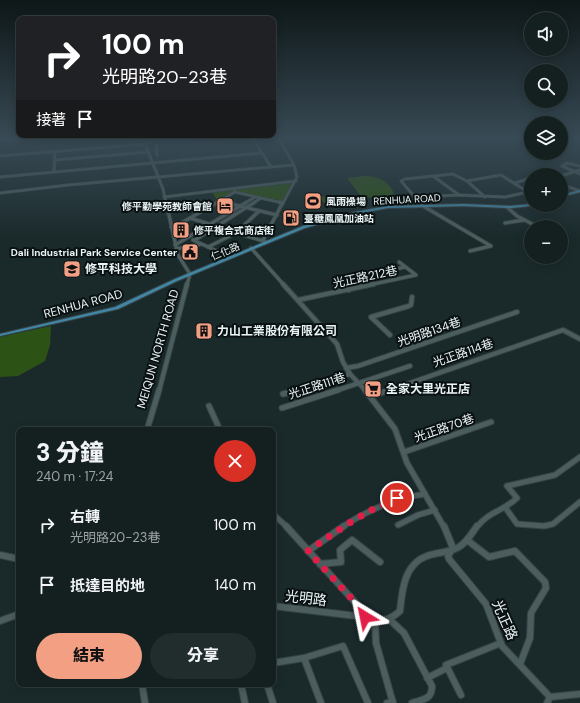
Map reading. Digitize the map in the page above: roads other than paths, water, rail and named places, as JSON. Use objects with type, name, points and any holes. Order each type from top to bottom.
[{"type":"main road","points":[[568,194],[580,191]]},
{"type":"main road","name":"RENHUA ROAD","points":[[266,242],[304,227],[382,208],[468,205],[507,207],[524,206]]},
{"type":"main road","name":"仁化路","points":[[190,274],[266,242]]},
{"type":"main road","name":"RENHUA ROAD","points":[[0,335],[116,308],[190,274]]},
{"type":"street","points":[[0,177],[54,172]]},
{"type":"street","points":[[156,172],[179,257],[190,274]]},
{"type":"street","points":[[0,193],[205,172]]},
{"type":"street","points":[[266,242],[263,240],[296,181],[296,172]]},
{"type":"street","points":[[568,174],[575,172],[580,174]]},
{"type":"street","points":[[470,251],[491,246],[423,206],[401,182],[401,180],[452,174],[467,181],[485,197]]},
{"type":"street","points":[[415,197],[459,195],[508,197],[528,192],[505,177],[496,175],[467,181]]},
{"type":"street","points":[[433,176],[459,195]]},
{"type":"street","points":[[514,183],[524,180]]},
{"type":"street","points":[[164,197],[296,181]]},
{"type":"street","points":[[568,187],[580,191]]},
{"type":"street","points":[[233,189],[235,192],[283,203]]},
{"type":"street","points":[[171,227],[190,218],[235,192]]},
{"type":"street","points":[[176,247],[255,197]]},
{"type":"street","points":[[195,240],[261,198]]},
{"type":"street","points":[[219,201],[277,215]]},
{"type":"street","points":[[507,207],[524,220]]},
{"type":"street","points":[[208,247],[236,233],[259,211]]},
{"type":"street","points":[[190,218],[266,242]]},
{"type":"street","points":[[505,223],[524,220]]},
{"type":"street","points":[[189,238],[230,257]]},
{"type":"street","points":[[176,247],[202,244]]},
{"type":"street","points":[[250,248],[338,345],[346,368],[350,374],[371,396],[395,429],[407,463],[435,510],[453,548]]},
{"type":"street","name":"光正路212巷","points":[[298,300],[416,275],[399,262]]},
{"type":"street","points":[[349,290],[341,281],[405,267]]},
{"type":"street","name":"MEIQUN NORTH ROAD","points":[[148,427],[168,360],[190,274]]},
{"type":"street","points":[[390,335],[371,317],[410,306],[412,297]]},
{"type":"street","name":"光明路134巷","points":[[346,368],[358,366],[517,312]]},
{"type":"street","name":"光正路114巷","points":[[371,396],[562,330],[580,339]]},
{"type":"street","name":"光正路111巷","points":[[282,408],[410,366]]},
{"type":"street","name":"光正路111巷","points":[[283,394],[350,374]]},
{"type":"street","points":[[209,406],[219,427]]},
{"type":"street","name":"光正路70巷","points":[[404,452],[491,422]]},
{"type":"street","points":[[365,617],[375,622],[389,619],[400,611],[403,584],[410,570],[423,557],[459,547],[467,540],[479,524],[493,512],[511,504],[517,498],[507,486],[555,476],[580,457]]},
{"type":"street","points":[[308,551],[346,524],[381,504],[397,498],[425,494]]},
{"type":"street","points":[[505,507],[517,524],[544,526],[553,524],[580,502]]},
{"type":"street","points":[[398,525],[418,515],[435,510]]},
{"type":"street","name":"光明路","points":[[276,517],[294,534],[363,611],[365,617],[276,606]]},
{"type":"street","points":[[320,564],[341,562],[340,550],[352,540],[380,562]]},
{"type":"street","points":[[467,540],[489,558],[515,550],[545,582],[546,588],[531,613],[530,638],[520,664]]},
{"type":"street","name":"光正路","points":[[453,548],[448,556],[449,559],[486,604],[504,648],[520,664],[548,700]]},
{"type":"street","points":[[0,555],[16,558]]},
{"type":"street","points":[[0,621],[16,615]]},
{"type":"street","points":[[389,619],[404,633],[432,686],[432,693],[429,697],[412,703]]},
{"type":"street","points":[[375,622],[374,630],[378,654],[387,679],[391,703]]},
{"type":"street","points":[[427,678],[447,668],[446,665],[501,643]]},
{"type":"street","points":[[276,663],[304,658],[343,646],[368,703]]},
{"type":"street","points":[[304,658],[321,703]]},
{"type":"street","points":[[447,668],[461,695]]},
{"type":"street","points":[[142,687],[145,703]]},
{"type":"street","points":[[242,687],[245,703]]},
{"type":"street","points":[[268,687],[273,703]]},
{"type":"street","points":[[548,700],[580,694]]},
{"type":"place","name":"風雨操場","points":[[313,201]]},
{"type":"place","name":"修平勤學苑教師會館","points":[[225,206]]},
{"type":"place","name":"臺糖鳳凰加油站","points":[[291,218]]},
{"type":"place","name":"修平複合式商店街","points":[[181,230]]},
{"type":"place","name":"Dali Industrial Park Service Center","points":[[190,252]]},
{"type":"place","name":"修平科技大學","points":[[72,269]]},
{"type":"place","name":"力山工業股份有限公司","points":[[204,331]]},
{"type":"place","name":"全家大里光正店","points":[[373,389]]}]
